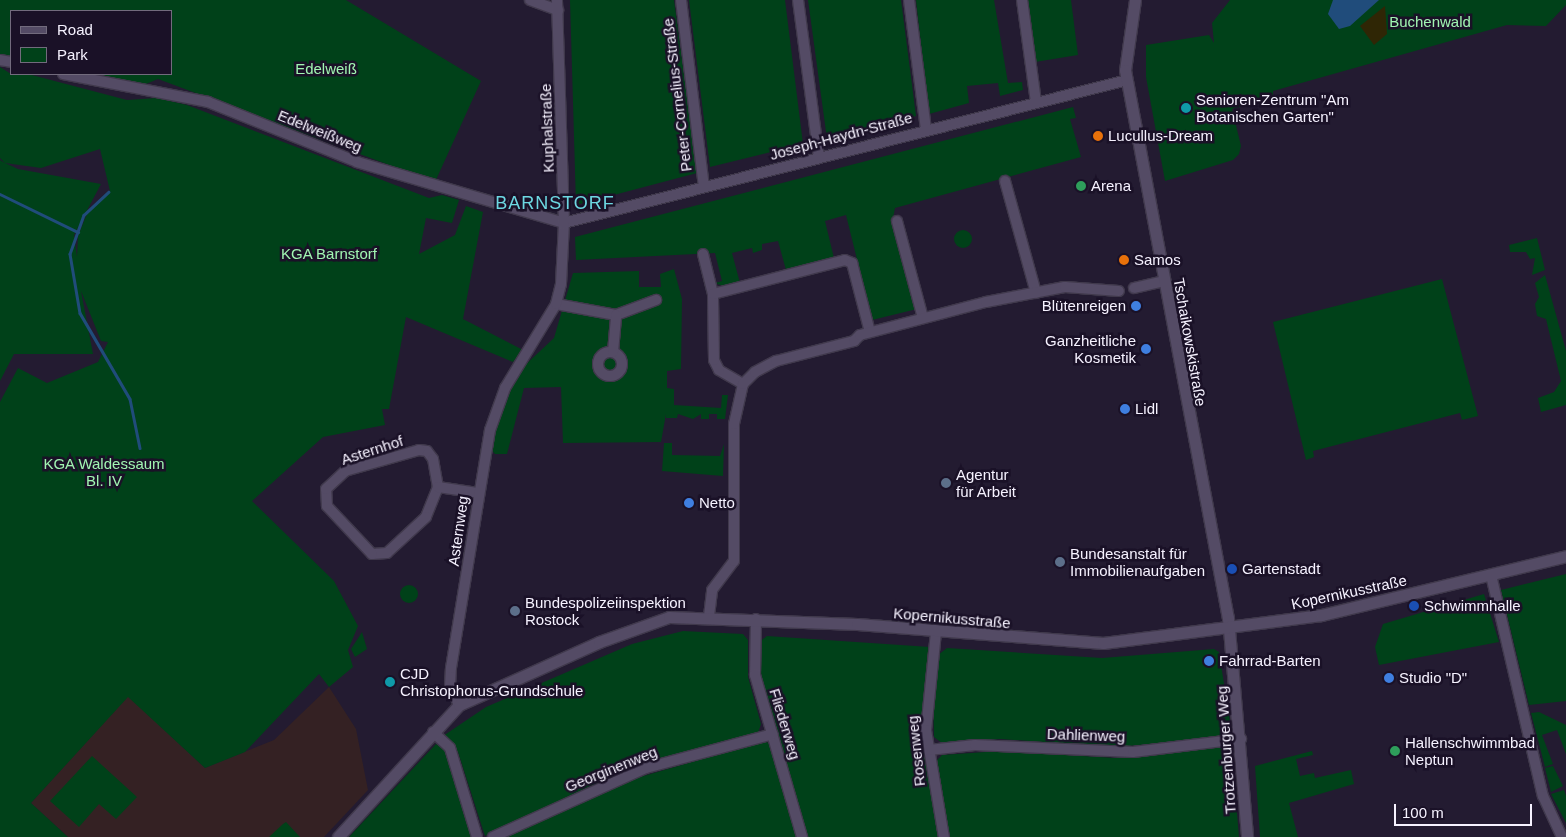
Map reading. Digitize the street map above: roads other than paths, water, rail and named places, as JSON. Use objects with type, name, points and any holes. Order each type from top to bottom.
[{"type":"street","points":[[530,0],[558,5]]},
{"type":"street","name":"Peter-Cornelius-Straße","points":[[681,0],[704,187]]},
{"type":"street","points":[[798,0],[819,157]]},
{"type":"street","points":[[909,0],[926,130]]},
{"type":"street","points":[[1022,0],[1036,102]]},
{"type":"street","name":"Tschaikowskistraße","points":[[1135,0],[1126,58],[1127,80],[1230,630]]},
{"type":"street","name":"Kuphalstraße","points":[[519,365],[556,304],[564,223],[558,5]]},
{"type":"street","name":"Edelweißweg","points":[[67,75],[208,102],[366,165],[564,223]]},
{"type":"street","name":"Joseph-Haydn-Straße","points":[[564,223],[1127,80]]},
{"type":"street","points":[[1005,181],[1036,293]]},
{"type":"street","points":[[897,221],[923,318]]},
{"type":"street","points":[[703,254],[713,294],[714,360],[719,370],[744,384]]},
{"type":"street","points":[[713,294],[845,260],[852,262],[870,332]]},
{"type":"street","points":[[1134,288],[1164,281]]},
{"type":"street","points":[[709,616],[712,590],[734,561],[734,424],[744,384],[770,364],[854,341],[870,332],[923,318],[1065,286],[1119,291]]},
{"type":"street","points":[[556,304],[616,315],[656,300]]},
{"type":"street","points":[[613,352],[616,315]]},
{"type":"street","name":"Asternweg","points":[[459,706],[450,686],[478,493],[490,430],[519,365]]},
{"type":"street","name":"Asternhof","points":[[419,450],[427,451],[434,459],[438,487],[426,517],[379,555],[372,554],[324,498],[326,489],[344,471],[419,450]]},
{"type":"street","points":[[438,487],[478,493]]},
{"type":"street","name":"Kopernikusstraße","points":[[338,837],[459,706],[627,630],[669,617],[709,616],[1103,643],[1230,630],[1321,615],[1566,556]]},
{"type":"street","points":[[1491,575],[1543,796],[1562,837]]},
{"type":"street","name":"Fliederweg","points":[[756,619],[755,675],[802,837]]},
{"type":"street","name":"Trotzenburger Weg","points":[[1230,630],[1241,739],[1247,837]]},
{"type":"street","name":"Rosenweg","points":[[936,632],[926,709],[929,750],[944,837]]},
{"type":"street","points":[[433,732],[450,748],[477,837]]},
{"type":"street","name":"Georginenweg","points":[[493,837],[646,768],[773,734]]},
{"type":"street","name":"Dahlienweg","points":[[929,750],[1004,746],[1133,752],[1241,739]]},
{"type":"water","points":[[1333,0],[1379,0],[1350,26],[1339,29],[1328,14]]},
{"type":"waterway","points":[[109,192],[84,215],[70,254],[80,313],[130,399],[140,448]]},
{"type":"waterway","points":[[0,194],[78,232]]},
{"type":"place","name":"Senioren-Zentrum \"Am Botanischen Garten\"","points":[[1186,108]]},
{"type":"place","name":"Lucullus-Dream","points":[[1098,136]]},
{"type":"place","name":"Arena","points":[[1081,186]]},
{"type":"place","name":"Samos","points":[[1124,260]]},
{"type":"place","name":"Blütenreigen","points":[[1136,306]]},
{"type":"place","name":"Ganzheitliche Kosmetik","points":[[1146,349]]},
{"type":"place","name":"Lidl","points":[[1125,409]]},
{"type":"place","name":"Agentur für Arbeit","points":[[946,483]]},
{"type":"place","name":"Netto","points":[[689,503]]},
{"type":"place","name":"Bundesanstalt für Immobilienaufgaben","points":[[1060,562]]},
{"type":"place","name":"Gartenstadt","points":[[1232,569]]},
{"type":"place","name":"Schwimmhalle","points":[[1414,606]]},
{"type":"place","name":"Bundespolizeiinspektion Rostock","points":[[515,611]]},
{"type":"place","name":"Fahrrad-Barten","points":[[1209,661]]},
{"type":"place","name":"Studio \"D\"","points":[[1389,678]]},
{"type":"place","name":"CJD Christophorus-Grundschule","points":[[390,682]]},
{"type":"place","name":"Hallenschwimmbad Neptun","points":[[1395,751]]},
{"type":"district","name":"BARNSTORF","points":[[555,203]]},
{"type":"park label","name":"Buchenwald","points":[[1430,22]]},
{"type":"park label","name":"Edelweiß","points":[[326,69]]},
{"type":"park label","name":"KGA Barnstorf","points":[[329,254]]},
{"type":"park label","name":"KGA Waldessaum Bl. IV","points":[[104,472]]}]
